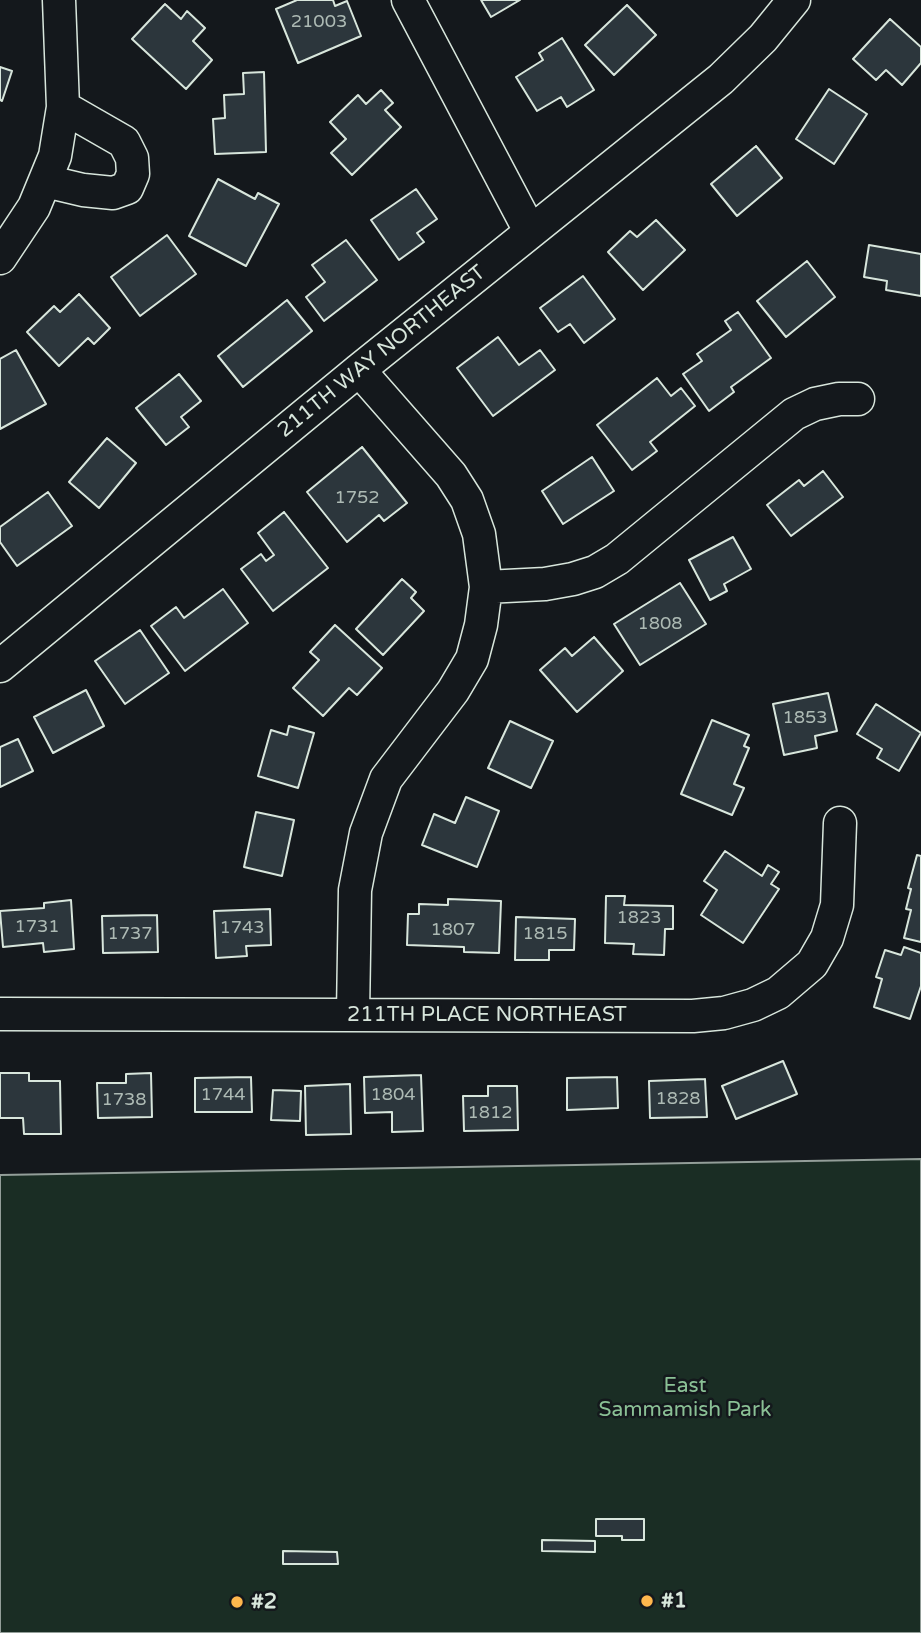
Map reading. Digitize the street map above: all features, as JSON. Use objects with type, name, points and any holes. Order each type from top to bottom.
[{"type":"street","points":[[0,258],[34,208],[55,156],[63,107],[59,0]]},
{"type":"street","points":[[408,0],[530,232]]},
{"type":"street","name":"211TH WAY NORTHEAST","points":[[0,666],[359,370],[721,79],[763,38],[793,0]]},
{"type":"street","points":[[45,181],[83,190],[113,193],[127,188],[133,174],[132,158],[124,142],[63,107]]},
{"type":"street","points":[[353,1014],[355,890],[366,833],[386,779],[453,691],[471,659],[481,625],[486,587],[479,534],[467,500],[451,475],[359,370]]},
{"type":"street","points":[[486,587],[545,584],[595,572],[617,559],[794,414],[815,404],[839,399],[858,399]]},
{"type":"street","name":"211TH PLACE NORTHEAST","points":[[0,1014],[693,1016],[724,1013],[753,1005],[778,993],[812,964],[827,938],[837,905],[840,823]]},
{"type":"green space","name":"East Sammamish Park","points":[[921,1159],[921,1633],[0,1633],[0,1175]]},
{"type":"building","points":[[297,0],[333,0],[335,6],[347,1],[361,36],[298,63],[276,9]]},
{"type":"building","points":[[481,0],[520,0],[491,17]]},
{"type":"building","points":[[165,4],[181,19],[187,11],[205,28],[193,41],[212,60],[186,89],[132,39]]},
{"type":"building","points":[[627,5],[656,35],[614,75],[585,45]]},
{"type":"building","points":[[890,19],[921,47],[921,63],[902,85],[886,70],[876,80],[853,59]]},
{"type":"building","points":[[562,38],[594,90],[567,107],[561,97],[537,111],[516,77],[543,60],[539,53]]},
{"type":"building","points":[[0,67],[12,71],[2,101],[0,100]]},
{"type":"building","points":[[264,72],[266,152],[215,154],[213,119],[225,118],[224,95],[244,94],[243,73]]},
{"type":"building","points":[[829,89],[867,114],[834,164],[796,139]]},
{"type":"building","points":[[381,90],[393,103],[385,110],[401,127],[352,175],[331,153],[346,139],[330,122],[358,95],[366,104]]},
{"type":"building","points":[[756,146],[782,178],[737,216],[711,184]]},
{"type":"building","points":[[218,179],[255,199],[258,193],[279,204],[246,266],[189,236]]},
{"type":"building","points":[[416,189],[437,219],[417,233],[424,242],[399,260],[371,220]]},
{"type":"building","points":[[656,220],[685,250],[643,290],[608,252],[630,231],[637,237]]},
{"type":"building","points":[[167,235],[196,274],[140,316],[111,277]]},
{"type":"building","points":[[346,240],[377,280],[324,321],[306,297],[325,282],[312,265]]},
{"type":"building","points":[[869,245],[921,254],[921,296],[886,290],[887,281],[864,277]]},
{"type":"building","points":[[807,261],[835,297],[786,337],[757,301]]},
{"type":"building","points":[[583,276],[615,319],[584,343],[570,324],[558,332],[540,308]]},
{"type":"building","points":[[79,294],[110,328],[94,344],[88,338],[59,366],[27,332],[54,306],[60,312]]},
{"type":"building","points":[[287,300],[312,331],[243,387],[218,356]]},
{"type":"building","points":[[738,312],[771,358],[731,387],[734,392],[709,411],[683,374],[702,361],[697,354],[731,330],[725,321]]},
{"type":"building","points":[[498,337],[519,365],[540,350],[555,370],[493,416],[457,368]]},
{"type":"building","points":[[16,350],[46,404],[0,429],[0,359]]},
{"type":"building","points":[[179,374],[201,401],[181,417],[189,427],[166,445],[136,408]]},
{"type":"building","points":[[657,378],[671,396],[681,388],[695,406],[650,442],[657,451],[632,470],[597,425]]},
{"type":"building","points":[[107,438],[136,463],[99,508],[69,482]]},
{"type":"building","points":[[362,447],[407,503],[384,521],[379,515],[347,542],[307,492]]},
{"type":"building","points":[[592,457],[614,491],[563,524],[542,491]]},
{"type":"building","points":[[823,471],[843,497],[791,536],[767,505],[799,480],[804,486]]},
{"type":"building","points":[[48,492],[72,526],[17,566],[0,542],[0,527]]},
{"type":"building","points":[[284,512],[328,568],[273,611],[241,569],[261,554],[266,561],[274,555],[258,533]]},
{"type":"building","points":[[733,537],[751,569],[724,584],[727,591],[710,600],[689,560]]},
{"type":"building","points":[[402,579],[416,592],[411,598],[424,611],[383,655],[356,629]]},
{"type":"building","points":[[680,583],[706,624],[640,665],[614,624]]},
{"type":"building","points":[[223,589],[248,623],[185,671],[151,626],[176,607],[184,618]]},
{"type":"building","points":[[335,625],[382,668],[357,695],[349,688],[323,716],[293,688],[319,660],[310,652]]},
{"type":"building","points":[[140,630],[169,673],[125,704],[95,661]]},
{"type":"building","points":[[594,637],[623,671],[577,712],[540,670],[565,648],[572,656]]},
{"type":"building","points":[[86,690],[104,726],[53,753],[34,717]]},
{"type":"building","points":[[828,693],[837,731],[815,736],[817,748],[784,755],[773,704]]},
{"type":"building","points":[[876,704],[921,733],[899,771],[877,758],[882,749],[857,734]]},
{"type":"building","points":[[712,720],[749,735],[744,746],[749,748],[734,784],[744,788],[732,815],[681,794]]},
{"type":"building","points":[[510,721],[553,741],[531,788],[488,768]]},
{"type":"building","points":[[289,726],[314,733],[298,788],[258,776],[271,730],[287,735]]},
{"type":"building","points":[[18,739],[33,771],[0,787],[0,747]]},
{"type":"building","points":[[466,797],[499,811],[477,867],[422,845],[434,814],[455,823]]},
{"type":"building","points":[[256,812],[294,820],[282,876],[244,867]]},
{"type":"building","points":[[725,851],[762,876],[768,865],[779,872],[771,884],[779,889],[743,943],[701,915],[717,890],[704,881]]},
{"type":"building","points":[[917,855],[921,856],[921,942],[904,938],[911,910],[906,909],[911,889],[908,888]]},
{"type":"building","points":[[606,896],[625,896],[624,905],[673,906],[673,929],[665,929],[664,955],[633,954],[634,944],[605,943]]},
{"type":"building","points":[[448,899],[501,901],[499,953],[464,952],[464,947],[407,945],[408,914],[419,914],[419,904],[448,905]]},
{"type":"building","points":[[71,900],[74,949],[44,952],[43,943],[3,947],[0,911],[44,908],[44,903]]},
{"type":"building","points":[[270,909],[271,945],[246,946],[247,956],[216,958],[214,911]]},
{"type":"building","points":[[157,915],[158,952],[103,953],[102,916]]},
{"type":"building","points":[[516,917],[575,919],[574,950],[549,950],[549,960],[515,960]]},
{"type":"building","points":[[904,947],[921,953],[921,986],[910,1019],[874,1007],[882,979],[876,977],[885,950],[901,955]]},
{"type":"building","points":[[783,1061],[797,1094],[736,1119],[722,1086]]},
{"type":"building","points":[[0,1073],[29,1073],[29,1081],[60,1081],[61,1134],[24,1134],[23,1118],[0,1118]]},
{"type":"building","points":[[151,1073],[152,1117],[98,1118],[97,1083],[126,1083],[126,1074]]},
{"type":"building","points":[[421,1075],[423,1131],[392,1132],[392,1112],[365,1113],[364,1077]]},
{"type":"building","points":[[251,1077],[252,1112],[195,1112],[195,1078]]},
{"type":"building","points":[[617,1077],[618,1108],[567,1110],[567,1078]]},
{"type":"building","points":[[705,1079],[707,1117],[650,1118],[649,1081]]},
{"type":"building","points":[[350,1084],[351,1134],[306,1135],[305,1086]]},
{"type":"building","points":[[488,1086],[517,1086],[518,1130],[464,1131],[463,1096],[488,1096]]},
{"type":"building","points":[[273,1090],[301,1091],[300,1121],[271,1120]]},
{"type":"building","points":[[596,1519],[644,1519],[644,1540],[622,1540],[622,1536],[596,1536]]},
{"type":"building","points":[[542,1540],[595,1541],[595,1552],[542,1551]]},
{"type":"building","points":[[283,1551],[337,1552],[338,1564],[283,1564]]},
{"type":"place","name":"#1","points":[[647,1601]]},
{"type":"place","name":"#2","points":[[237,1602]]}]
